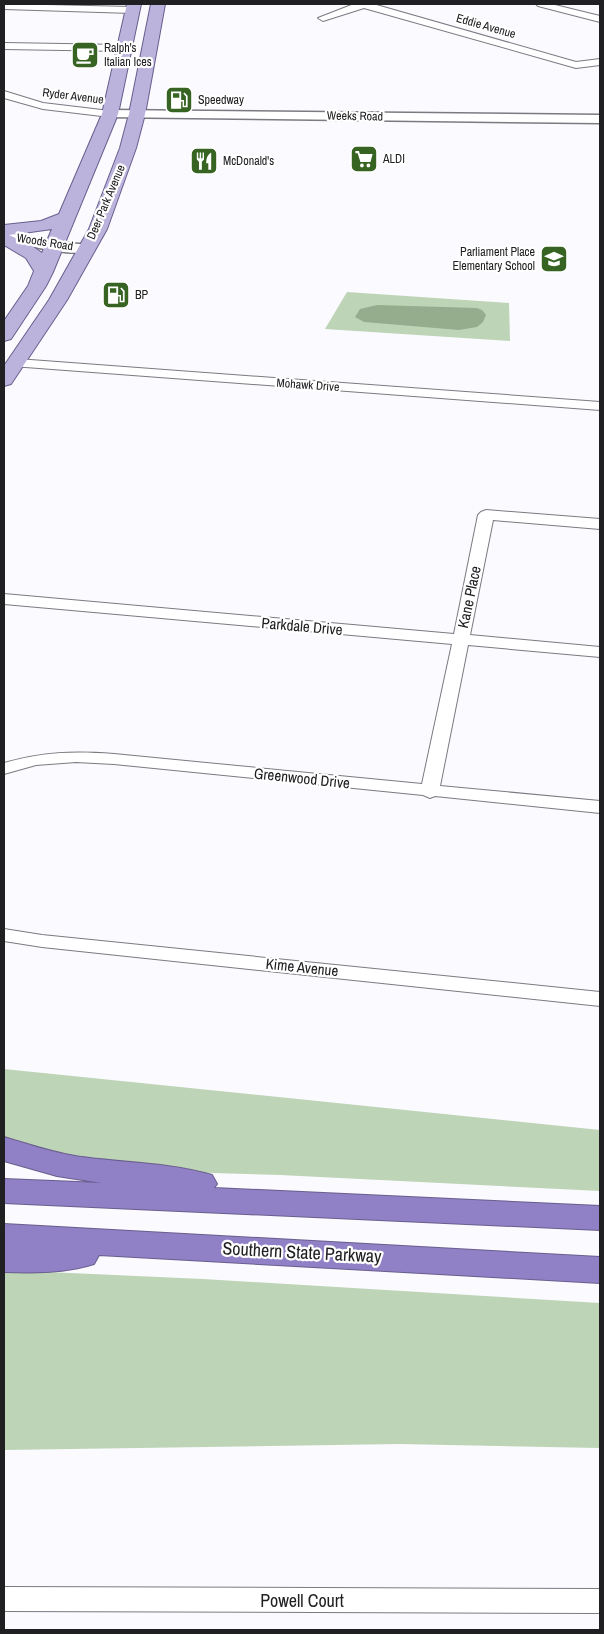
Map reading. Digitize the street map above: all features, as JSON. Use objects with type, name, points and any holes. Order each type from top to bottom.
[{"type":"highway","points":[[4,1149],[34,1160],[70,1168],[147,1176],[330,1204]]},
{"type":"highway","points":[[4,1191],[330,1204],[600,1218]]},
{"type":"highway","name":"Southern State Parkway","points":[[4,1237],[600,1270]]},
{"type":"highway","points":[[4,1258],[31,1260],[181,1246]]},
{"type":"main road","name":"Deer Park Avenue","points":[[4,380],[58,300],[100,221],[128,148],[137,114],[158,4]]},
{"type":"main road","points":[[4,335],[37,286],[44,272],[110,114],[133,7]]},
{"type":"main road","points":[[4,230],[44,226],[67,216]]},
{"type":"main road","points":[[4,237],[28,250],[38,259],[44,272]]},
{"type":"street","points":[[323,18],[364,4]]},
{"type":"street","name":"Eddie Avenue","points":[[364,4],[576,65],[600,62]]},
{"type":"street","points":[[541,4],[600,20]]},
{"type":"street","points":[[4,6],[133,7]]},
{"type":"street","points":[[4,46],[123,48]]},
{"type":"street","name":"Ryder Avenue","points":[[4,94],[25,103],[60,110],[110,114]]},
{"type":"street","name":"Weeks Road","points":[[110,114],[600,119]]},
{"type":"street","name":"Woods Road","points":[[4,237],[55,246],[86,248]]},
{"type":"street","name":"Mohawk Drive","points":[[17,363],[600,406]]},
{"type":"street","name":"Kane Place","points":[[430,792],[486,515],[600,524]]},
{"type":"street","name":"Parkdale Drive","points":[[4,599],[600,652]]},
{"type":"street","name":"Greenwood Drive","points":[[4,769],[35,760],[76,757],[114,759],[600,808]]},
{"type":"street","name":"Kime Avenue","points":[[4,935],[42,941],[600,999]]},
{"type":"street","name":"Powell Court","points":[[4,1599],[600,1601]]},
{"type":"shaded area","points":[[347,292],[509,303],[510,341],[325,329]]},
{"type":"shaded area","points":[[377,305],[477,308],[486,315],[483,322],[477,327],[459,330],[364,322],[355,317],[360,309]]},
{"type":"shaded area","points":[[4,1069],[600,1130],[600,1191],[280,1175],[110,1170],[38,1152],[4,1137]]},
{"type":"shaded area","points":[[4,1270],[203,1279],[600,1303],[600,1448],[399,1444],[4,1450]]},
{"type":"place","name":"Ralph's Italian Ices","points":[[85,55]]},
{"type":"place","name":"Speedway","points":[[179,100]]},
{"type":"place","name":"ALDI","points":[[364,159]]},
{"type":"place","name":"McDonald's","points":[[204,161]]},
{"type":"place","name":"Parliament Place Elementary School","points":[[554,259]]},
{"type":"place","name":"BP","points":[[116,295]]}]
